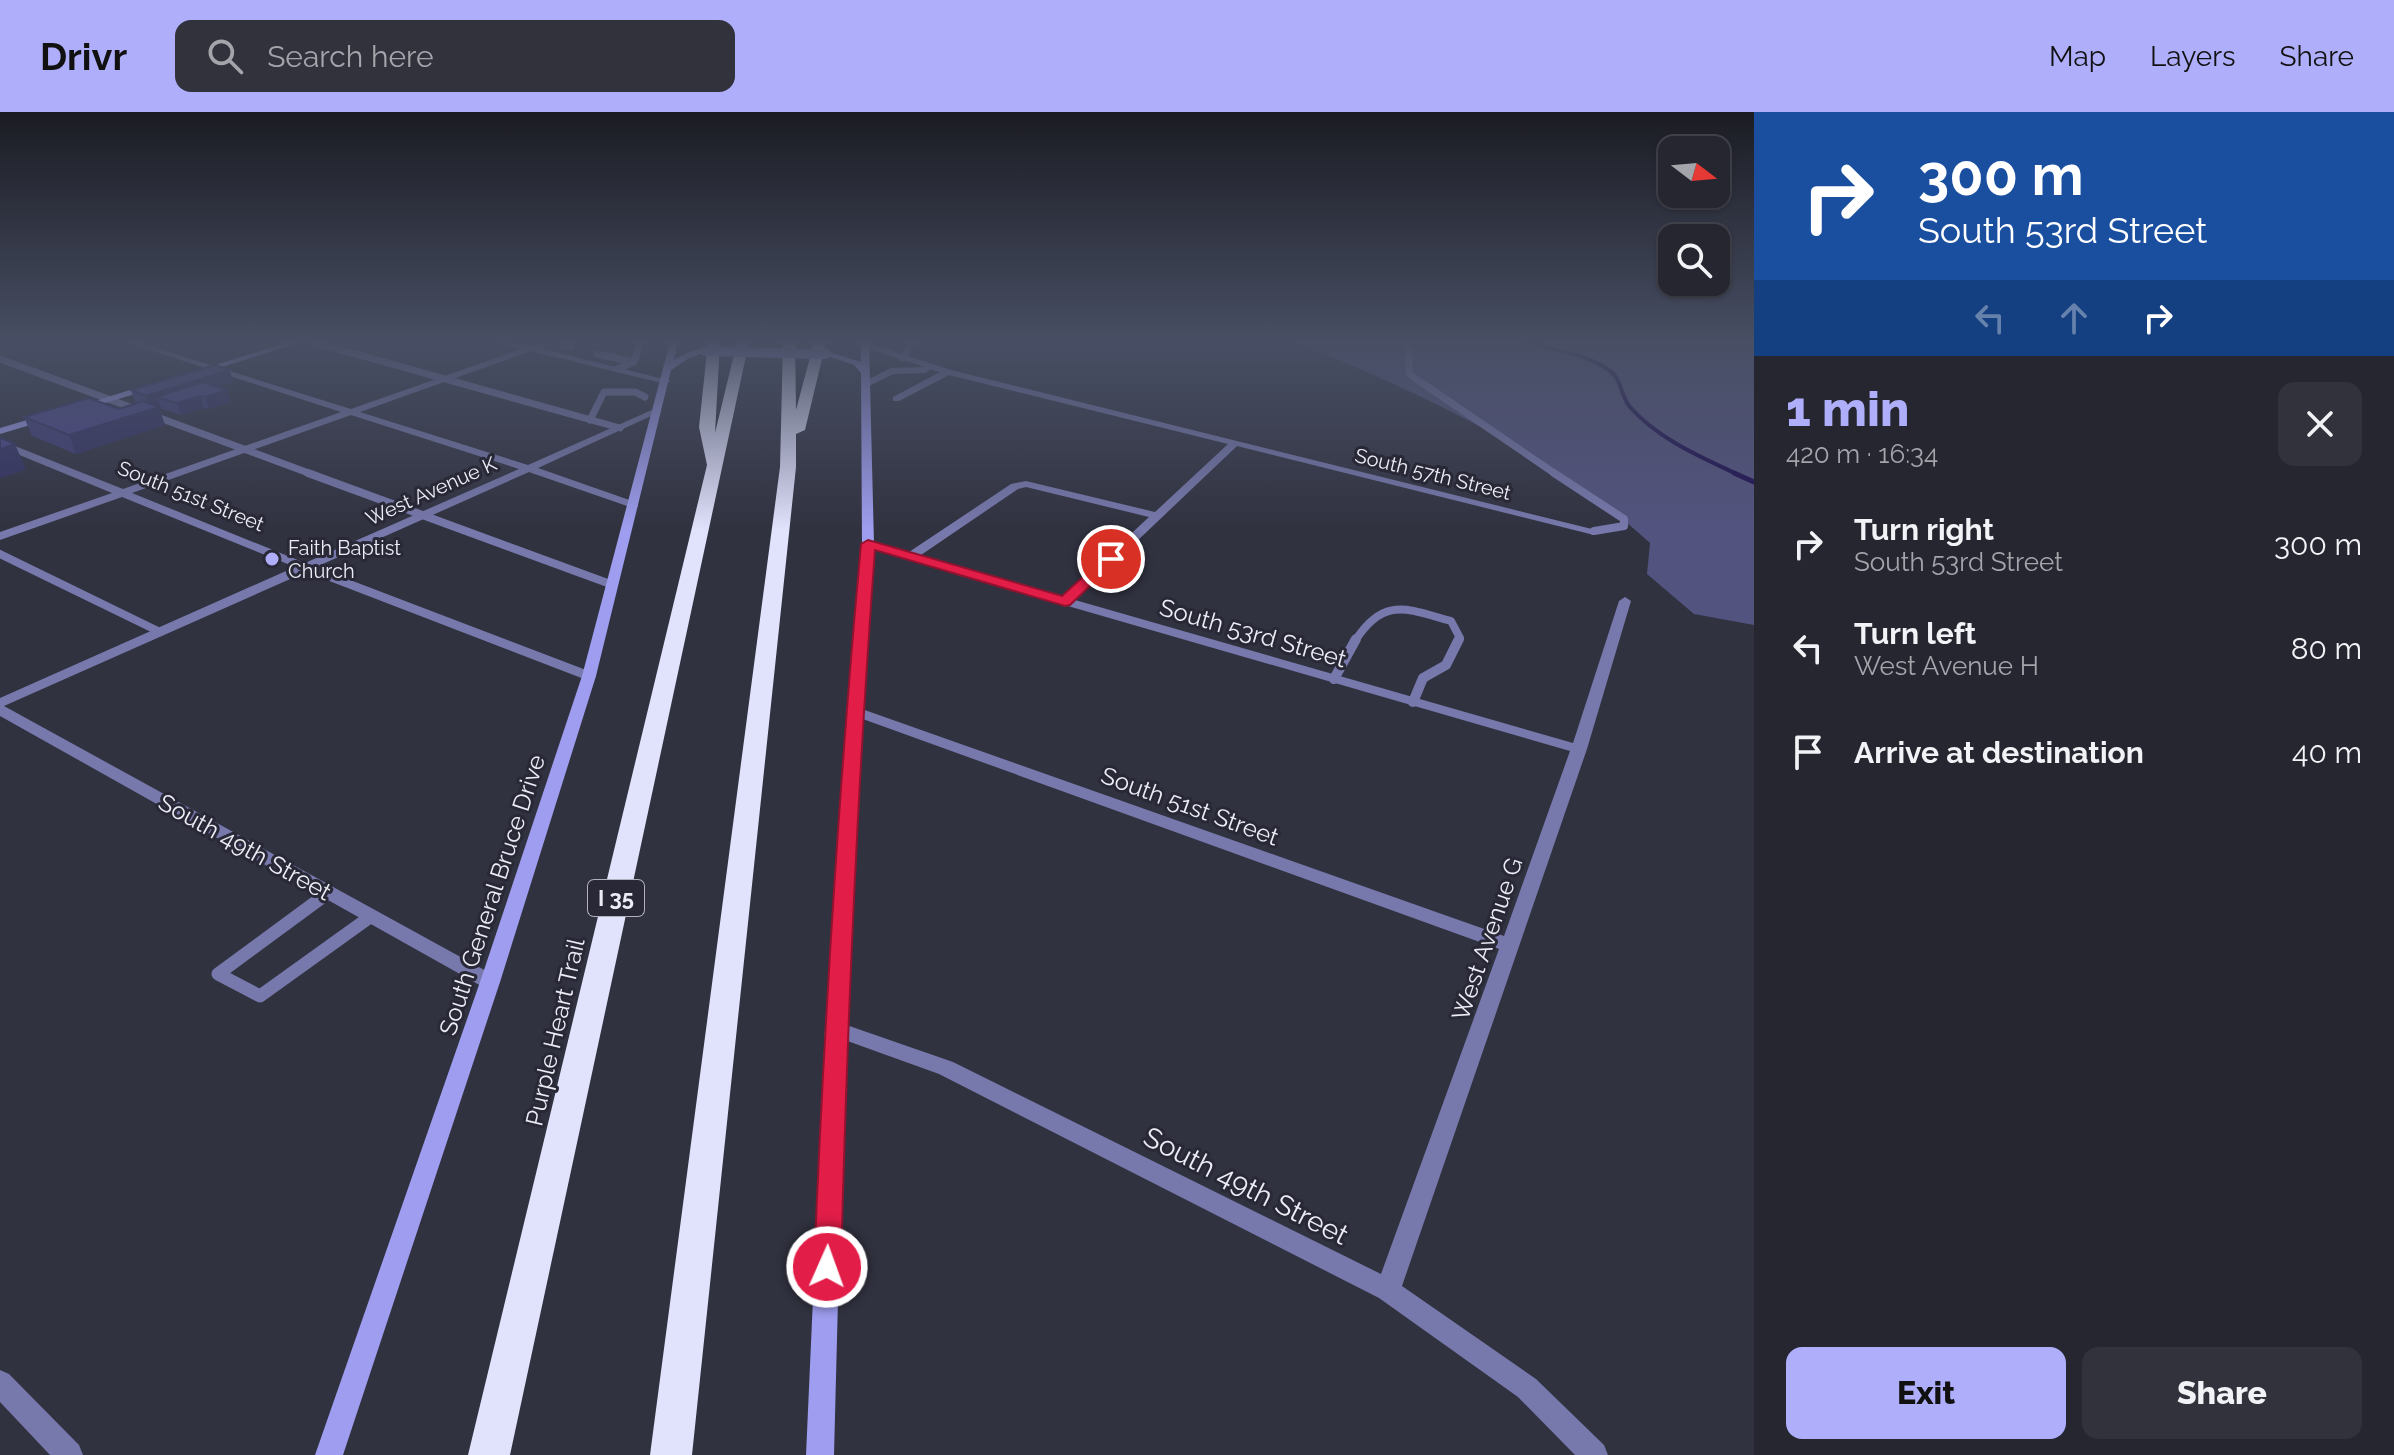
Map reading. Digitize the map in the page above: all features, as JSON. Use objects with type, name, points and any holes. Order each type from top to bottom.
[{"type":"highway","points":[[707,405],[706,427],[715,470]]},
{"type":"highway","name":"Purple Heart Trail","points":[[489,1455],[729,405]]},
{"type":"highway","points":[[671,1455],[788,467],[788,405]]},
{"type":"highway","points":[[788,467],[806,405]]},
{"type":"main road","points":[[68,411],[89,405]]},
{"type":"main road","name":"South General Bruce Drive","points":[[329,1455],[490,982],[589,676],[657,405]]},
{"type":"main road","points":[[820,1455],[835,1029],[854,711],[868,544],[867,405]]},
{"type":"main road","points":[[0,431],[54,415]]},
{"type":"street","points":[[329,405],[634,505]]},
{"type":"street","points":[[0,536],[367,405]]},
{"type":"street","name":"West Avenue K","points":[[0,703],[620,428],[645,405]]},
{"type":"street","name":"South 57th Street","points":[[1078,405],[1594,531]]},
{"type":"street","name":"South 51st Street","points":[[0,443],[305,567],[589,676]]},
{"type":"street","points":[[1065,602],[1234,444]]},
{"type":"street","points":[[910,557],[1015,486],[1037,486],[1157,516]]},
{"type":"street","name":"South 53rd Street","points":[[868,544],[1579,749]]},
{"type":"street","name":"West Avenue G","points":[[1388,1290],[1579,749],[1625,601]]},
{"type":"street","name":"South 49th Street","points":[[0,710],[490,982]]},
{"type":"street","name":"South 51st Street","points":[[854,711],[1511,946]]},
{"type":"street","name":"South 49th Street","points":[[835,1029],[946,1068],[1388,1290],[1527,1388],[1594,1455]]},
{"type":"street","points":[[0,1383],[69,1455]]},
{"type":"lane","points":[[124,405],[613,585]]},
{"type":"lane","points":[[537,405],[620,428]]},
{"type":"lane","points":[[590,420],[597,405]]},
{"type":"lane","name":"South 57th Street","points":[[1451,405],[1624,519],[1624,526],[1615,530],[1594,531]]},
{"type":"lane","points":[[0,554],[160,632]]},
{"type":"lane","points":[[1334,679],[1370,618],[1381,611],[1399,608],[1451,621],[1460,638],[1446,665],[1423,678],[1413,702]]},
{"type":"lane","points":[[328,893],[218,974],[260,996],[370,917]]},
{"type":"shaded area","points":[[1438,405],[1754,405],[1754,625],[1694,614],[1647,574],[1650,543],[1570,481]]},
{"type":"building","points":[[66,405],[107,405],[119,409],[132,405],[159,407],[69,435],[24,417]]},
{"type":"building","points":[[0,438],[15,444],[0,449]]},
{"type":"waterway","points":[[1629,405],[1654,429],[1739,475]]},
{"type":"waterway","points":[[1734,473],[1754,482]]},
{"type":"place","name":"Faith Baptist Church","points":[[272,559]]},
{"type":"route","points":[[827,1267],[835,1029],[854,711],[868,544],[1065,602],[1111,559]]}]
